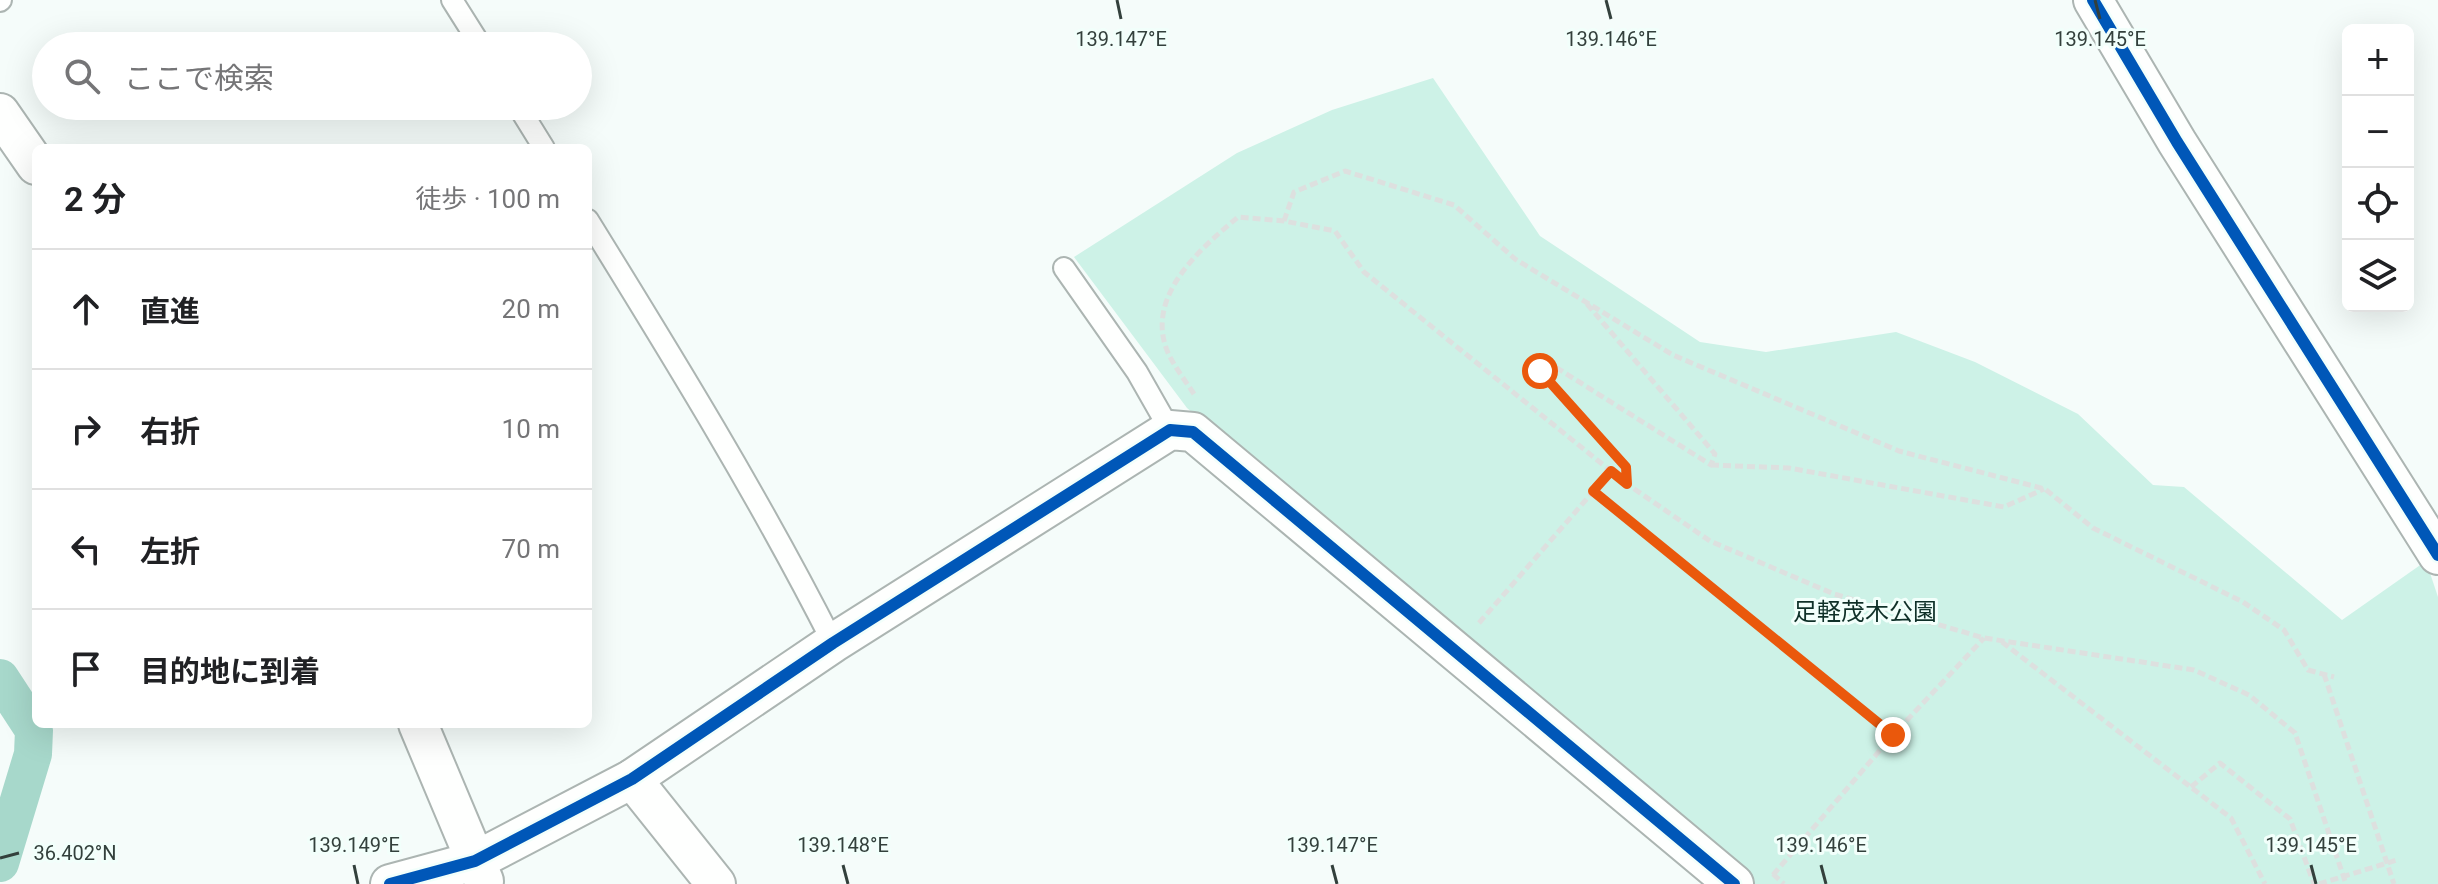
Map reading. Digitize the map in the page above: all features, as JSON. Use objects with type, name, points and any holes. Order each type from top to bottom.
[{"type":"street","points":[[2093,0],[2177,142],[2438,555]]},
{"type":"street","points":[[0,113],[32,159]]},
{"type":"street","points":[[390,884],[480,872],[632,779],[833,643],[1170,430],[1193,432],[1750,876]]},
{"type":"street","points":[[420,728],[480,872]]},
{"type":"street","points":[[632,779],[716,884]]},
{"type":"lane","points":[[452,0],[472,32]]},
{"type":"lane","points":[[527,120],[542,144]]},
{"type":"lane","points":[[592,227],[731,454],[784,546],[833,643]]},
{"type":"lane","points":[[1064,268],[1137,372],[1170,430]]},
{"type":"path","points":[[1284,221],[1294,192],[1345,171],[1454,205],[1515,259],[1673,355],[1899,451],[2045,489],[2093,528],[2243,602],[2284,630],[2308,670],[2334,677]]},
{"type":"path","points":[[1197,400],[1168,351],[1163,324],[1171,287],[1198,251],[1238,217],[1284,221],[1335,231],[1364,272],[1627,484],[1710,541],[1834,594],[1984,638],[2194,670],[2249,695],[2295,733],[2344,881]]},
{"type":"path","points":[[1583,301],[1715,454],[1711,465]]},
{"type":"path","points":[[1627,484],[1626,467],[1540,371],[1549,363],[1711,465],[1789,468],[2004,507],[2045,489]]},
{"type":"path","points":[[1479,624],[1611,471]]},
{"type":"path","points":[[1593,491],[1893,735]]},
{"type":"path","points":[[1466,614],[1489,629]]},
{"type":"path","points":[[1773,875],[1893,735],[1984,638]]},
{"type":"path","points":[[2000,640],[2231,818],[2265,884]]},
{"type":"path","points":[[2324,674],[2394,884]]},
{"type":"path","points":[[2191,787],[2220,763],[2290,819],[2316,884],[2344,881],[2397,860]]},
{"type":"path","points":[[1750,876],[1773,875],[1784,884]]},
{"type":"green space","name":"足軽茂木公園","points":[[1433,78],[1540,236],[1700,342],[1766,352],[1896,332],[1975,362],[2078,414],[2153,485],[2184,487],[2342,620],[2426,561],[2438,597],[2438,884],[1751,884],[1187,408],[1074,257],[1237,153],[1332,110]]},
{"type":"waterway","points":[[0,678],[32,727]]},
{"type":"waterway","points":[[0,863],[33,754],[33,728]]},
{"type":"cycle path","points":[[2093,0],[2177,142],[2438,555]]},
{"type":"cycle path","points":[[390,884],[475,861],[632,779],[833,643],[1170,430],[1193,432],[1734,884]]},
{"type":"route","points":[[1540,371],[1626,467],[1627,484],[1611,471],[1593,491],[1893,735]]}]
